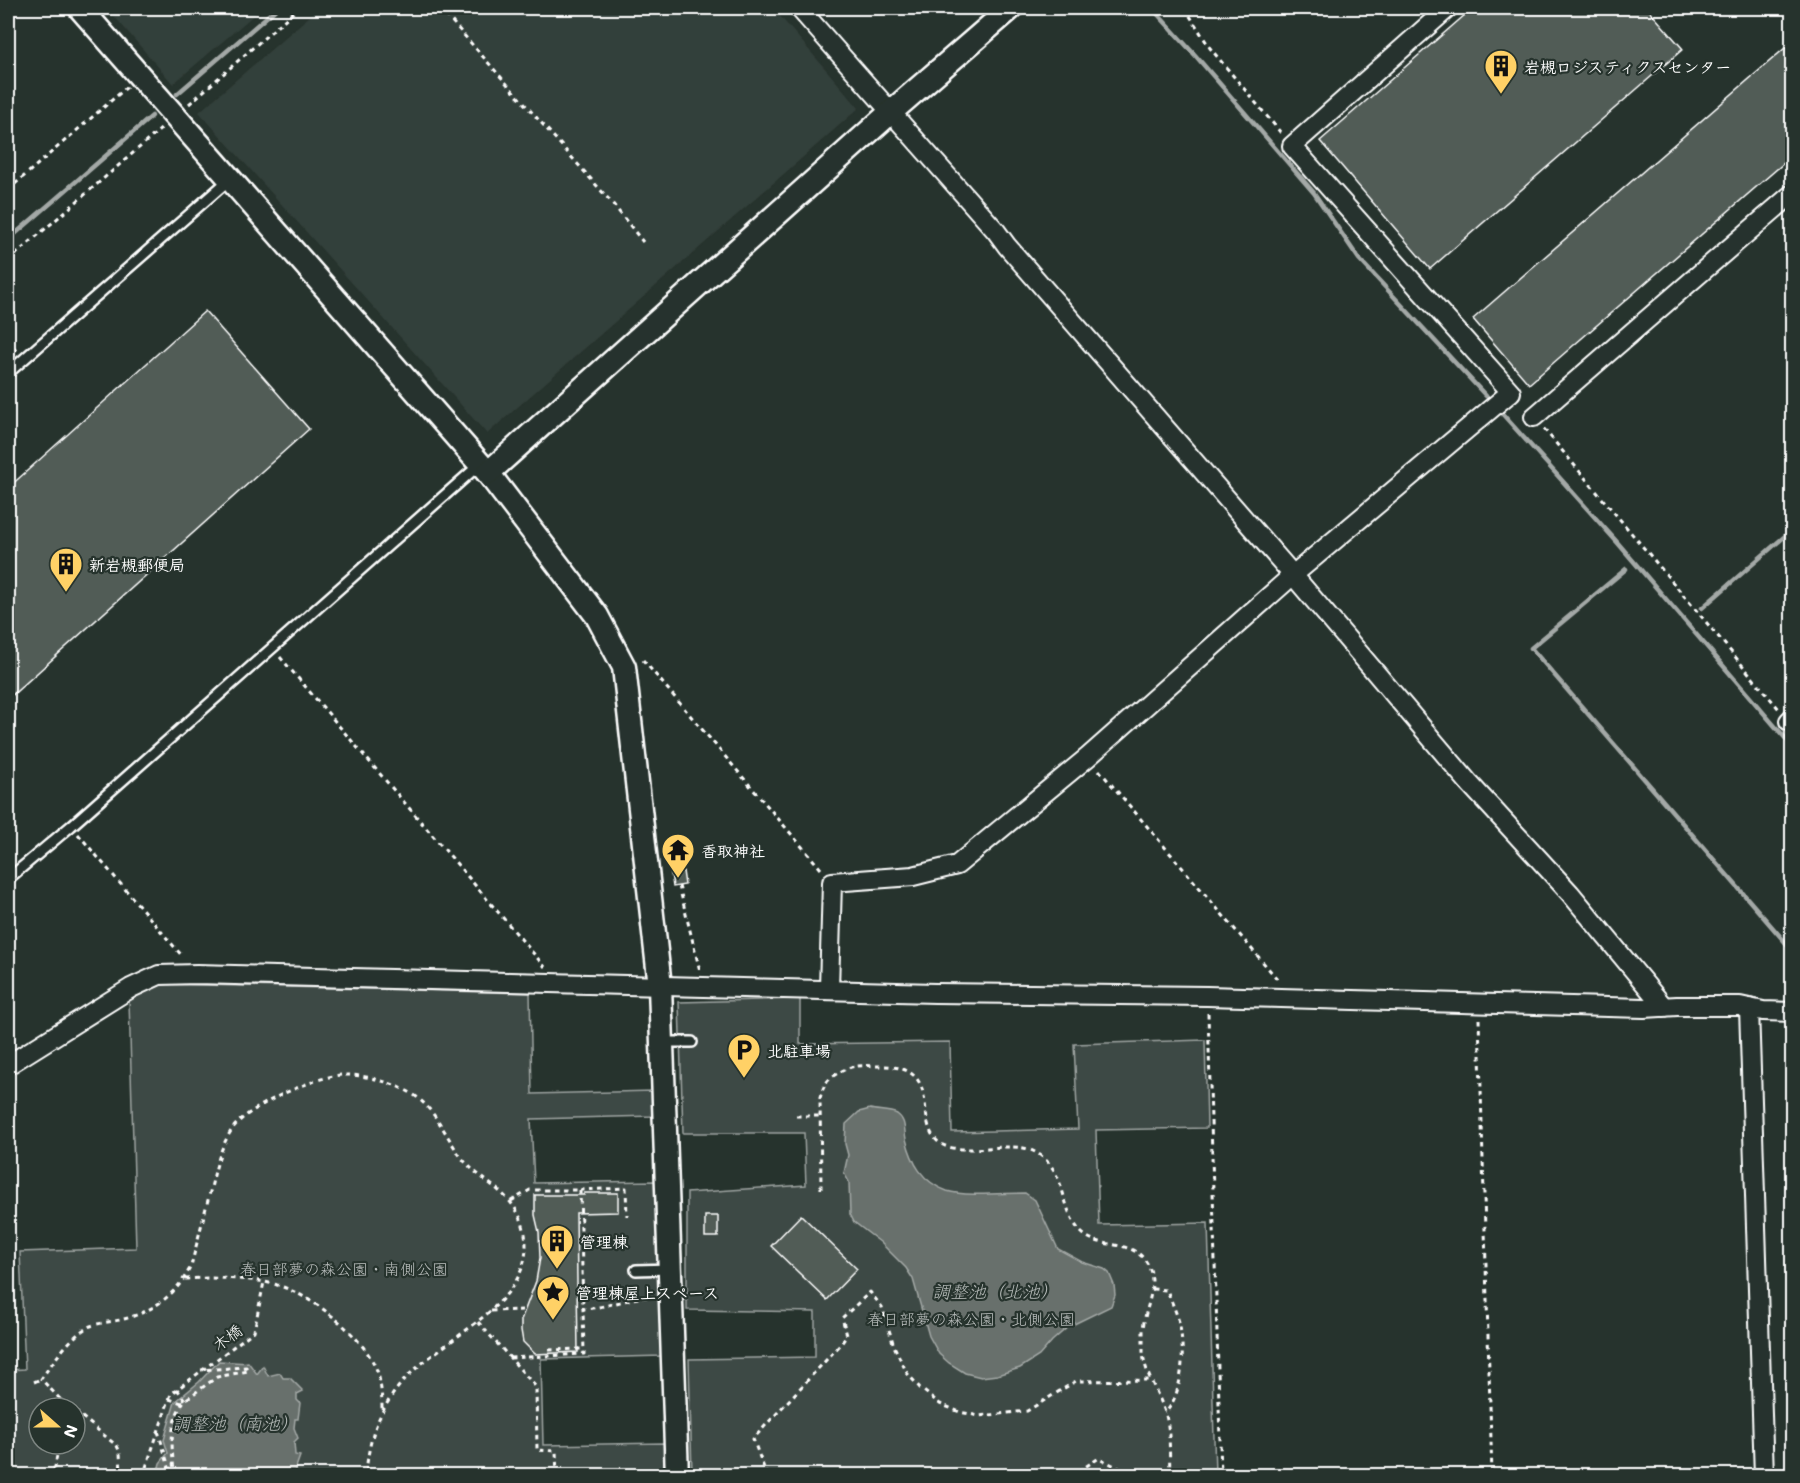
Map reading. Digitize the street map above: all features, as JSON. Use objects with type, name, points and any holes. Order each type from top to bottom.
[{"type":"street","points":[[80,8],[484,468],[597,616],[624,668],[660,986],[678,1476]]},
{"type":"street","points":[[799,8],[1293,575],[1469,783],[1570,893],[1664,1007]]},
{"type":"street","points":[[484,468],[1011,8]]},
{"type":"street","points":[[829,989],[832,882],[913,876],[957,865],[1088,757],[1293,575],[1511,392],[1292,146],[1449,8]]},
{"type":"street","points":[[1534,417],[1792,194]]},
{"type":"street","points":[[8,1065],[131,988],[159,975],[197,974],[935,993],[1208,996],[1644,1008],[1740,1006],[1763,1011],[1792,1012]]},
{"type":"street","points":[[1749,1008],[1764,1476]]},
{"type":"lane","points":[[8,373],[230,179]]},
{"type":"lane","points":[[8,879],[272,648],[484,468]]},
{"type":"lane","points":[[662,1042],[692,1042]]},
{"type":"lane","points":[[636,1270],[670,1269]]},
{"type":"path","points":[[8,261],[298,8]]},
{"type":"path","points":[[440,8],[612,203],[643,242]]},
{"type":"path","points":[[1185,8],[1210,48],[1292,146]]},
{"type":"path","points":[[8,190],[139,76]]},
{"type":"path","points":[[1534,417],[1791,720]]},
{"type":"path","points":[[272,648],[560,984]]},
{"type":"path","points":[[641,658],[832,882]]},
{"type":"path","points":[[1088,757],[1294,999]]},
{"type":"path","points":[[71,826],[197,974]]},
{"type":"path","points":[[679,886],[704,987]]},
{"type":"path","points":[[1208,996],[1221,1476]]},
{"type":"path","points":[[1478,1003],[1492,1476]]},
{"type":"path","points":[[821,1190],[820,1098],[830,1077],[851,1066],[896,1066],[912,1073],[918,1079],[923,1093],[931,1134],[945,1146],[1027,1148],[1044,1158],[1060,1178],[1073,1221],[1081,1233],[1102,1243],[1125,1246],[1135,1251],[1149,1266],[1152,1289],[1143,1329],[1143,1356],[1165,1413],[1170,1476]]},
{"type":"path","points":[[34,1382],[41,1379],[61,1351],[88,1327],[140,1314],[175,1292],[192,1266],[221,1149],[241,1119],[278,1097],[316,1081],[342,1075],[380,1080],[412,1094],[439,1120],[460,1156],[468,1165],[511,1201],[522,1222],[526,1245],[525,1258],[518,1279],[512,1288],[478,1322],[419,1365],[401,1384],[382,1411],[373,1429],[367,1452],[366,1476]]},
{"type":"path","points":[[796,1116],[819,1116]]},
{"type":"path","points":[[511,1201],[530,1190],[626,1188],[627,1216]]},
{"type":"path","points":[[510,1358],[584,1354],[580,1190]]},
{"type":"path","points":[[185,1279],[264,1282],[291,1290],[316,1305],[352,1333],[361,1343],[377,1370],[382,1411]]},
{"type":"path","name":"木橋","points":[[143,1476],[171,1394],[254,1331],[264,1282]]},
{"type":"path","points":[[1152,1289],[1167,1290],[1179,1322],[1182,1362],[1176,1395],[1165,1413]]},
{"type":"path","points":[[842,1318],[870,1292],[882,1307],[894,1346],[907,1373],[920,1388],[940,1404],[979,1416],[1028,1411],[1076,1381],[1152,1380]]},
{"type":"path","points":[[583,1309],[600,1308],[641,1297],[671,1296]]},
{"type":"path","points":[[490,1311],[522,1310]]},
{"type":"path","points":[[767,1476],[753,1439],[841,1344],[847,1335],[842,1318],[838,1314]]},
{"type":"path","points":[[478,1322],[536,1387],[537,1450],[556,1451],[557,1476]]},
{"type":"path","points":[[549,1350],[584,1348]]},
{"type":"path","name":"木橋","points":[[184,1401],[217,1377],[248,1371],[246,1367],[201,1370]]},
{"type":"path","name":"木橋","points":[[217,1369],[217,1377]]},
{"type":"path","points":[[41,1379],[57,1396]]},
{"type":"path","points":[[158,1431],[171,1474],[174,1473],[170,1436],[184,1401],[177,1389]]},
{"type":"path","points":[[169,1399],[184,1401]]},
{"type":"path","points":[[87,1421],[117,1446],[120,1452],[121,1476]]},
{"type":"path","points":[[161,1439],[170,1436]]},
{"type":"path","points":[[48,1476],[55,1467],[57,1456]]},
{"type":"path","points":[[1071,1476],[1099,1458],[1136,1476]]},
{"type":"shaded area","points":[[107,8],[262,8],[173,84]]},
{"type":"shaded area","points":[[319,8],[773,8],[859,108],[487,434],[199,112]]},
{"type":"green space","name":"春日部夢の森公園・南側公園","points":[[161,984],[530,993],[532,1094],[654,1091],[654,1116],[531,1119],[534,1183],[655,1181],[663,1356],[541,1359],[543,1445],[665,1443],[666,1475],[8,1476],[8,1370],[25,1369],[20,1252],[136,1248],[129,1000]]},
{"type":"green space","name":"春日部夢の森公園・北側公園","points":[[800,999],[800,1044],[950,1042],[952,1132],[1078,1129],[1074,1044],[1205,1040],[1207,1128],[1096,1130],[1099,1225],[1208,1223],[1215,1475],[692,1475],[689,1359],[815,1357],[815,1312],[687,1310],[687,1193],[806,1185],[804,1133],[683,1133],[679,1002]]},
{"type":"water","name":"調整池（北池）","points":[[870,1109],[891,1112],[900,1116],[908,1148],[915,1164],[925,1177],[938,1187],[964,1194],[1025,1193],[1035,1200],[1058,1249],[1109,1273],[1115,1295],[1111,1306],[1068,1327],[1039,1356],[1020,1368],[981,1377],[965,1373],[949,1363],[939,1354],[929,1336],[913,1279],[906,1268],[880,1242],[854,1222],[850,1214],[849,1182],[844,1173],[848,1155],[845,1144],[846,1124],[859,1112]]},
{"type":"water","name":"調整池（南池）","points":[[219,1361],[248,1362],[257,1374],[263,1366],[268,1376],[280,1373],[283,1378],[290,1378],[303,1391],[297,1394],[297,1400],[300,1403],[294,1428],[298,1438],[294,1442],[295,1455],[300,1456],[295,1470],[289,1475],[157,1475],[160,1463],[168,1453],[164,1440],[175,1402]]},
{"type":"building","name":"岩槻ロジスティクスセンター","points":[[1473,8],[1647,8],[1683,49],[1430,269],[1320,141]]},
{"type":"building","points":[[1792,42],[1792,156],[1529,384],[1473,319]]},
{"type":"building","name":"新岩槻郵便局","points":[[205,311],[309,429],[8,699],[8,488]]},
{"type":"building","name":"香取神社","points":[[683,871],[685,885],[673,887],[671,873]]},
{"type":"building","name":"管理棟","points":[[584,1193],[618,1193],[618,1212],[576,1213],[578,1352],[535,1354],[523,1342],[521,1320],[536,1281],[540,1258],[535,1195],[584,1195]]},
{"type":"building","points":[[801,1215],[857,1269],[827,1300],[771,1246]]},
{"type":"building","points":[[705,1216],[718,1216],[718,1237],[705,1237]]},
{"type":"waterway","points":[[177,94],[277,8]]},
{"type":"waterway","points":[[1152,8],[1314,193],[1359,259],[1486,396]]},
{"type":"waterway","points":[[8,240],[152,116]]},
{"type":"waterway","points":[[1498,409],[1617,542],[1792,746]]},
{"type":"waterway","points":[[1702,608],[1792,530]]},
{"type":"waterway","points":[[1626,569],[1531,648],[1792,950]]},
{"type":"place","name":"岩槻ロジスティクスセンター","points":[[1501,95]]},
{"type":"place","name":"新岩槻郵便局","points":[[66,593]]},
{"type":"place","name":"香取神社","points":[[678,879]]},
{"type":"place","name":"北駐車場","points":[[744,1079]]},
{"type":"place","name":"管理棟","points":[[557,1270]]},
{"type":"place","name":"管理棟屋上スペース","points":[[553,1321]]}]
